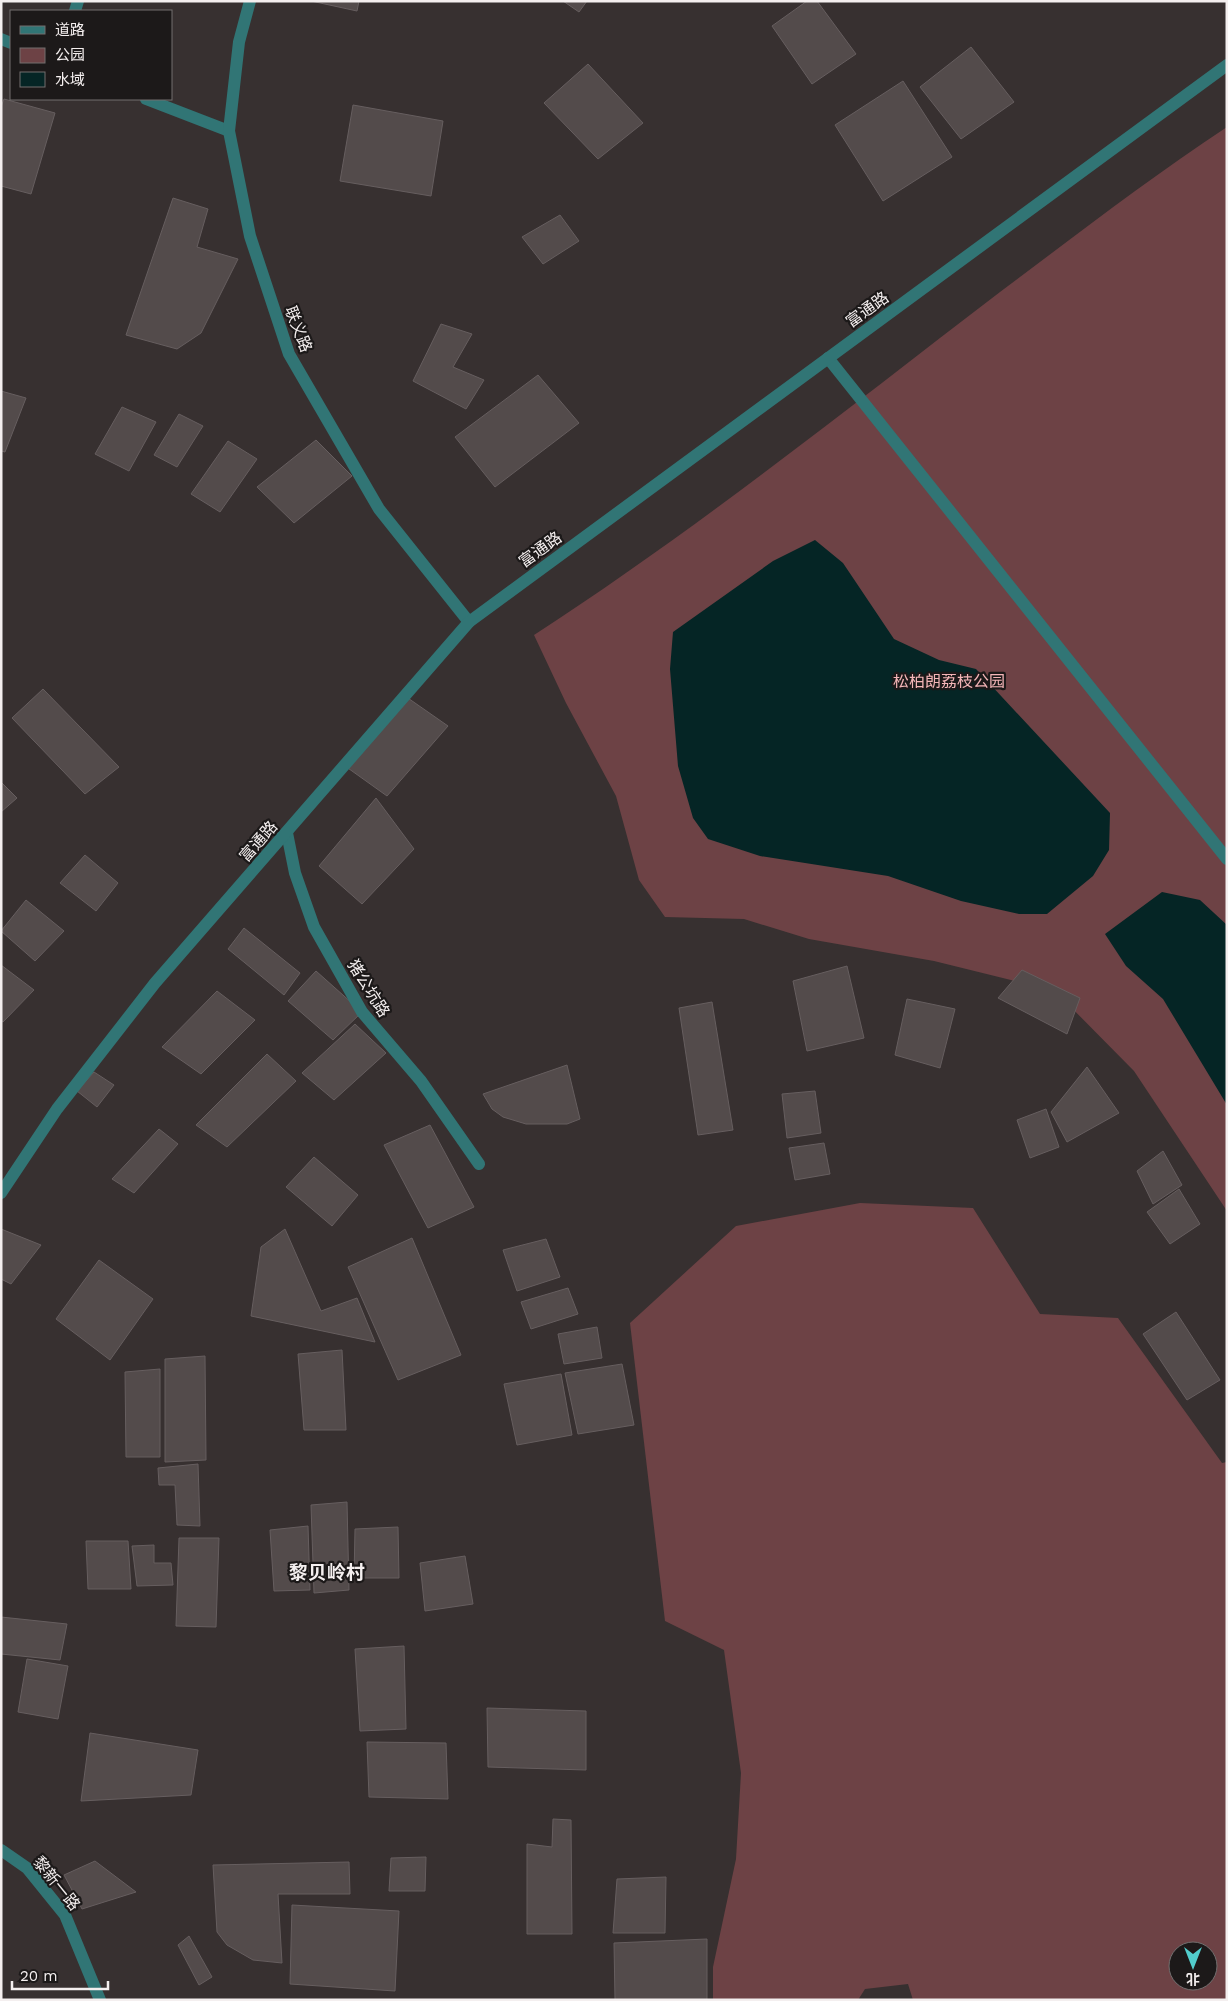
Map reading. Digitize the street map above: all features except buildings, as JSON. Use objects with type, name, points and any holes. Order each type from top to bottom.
[{"type":"street","name":"联义路","points":[[250,1],[239,42],[229,131],[250,236],[289,354],[379,509],[468,622]]},
{"type":"street","name":"富通路","points":[[1,1193],[57,1109],[155,983],[468,622],[1227,65]]},
{"type":"street","points":[[149,100],[229,131]]},
{"type":"street","points":[[828,358],[1227,859]]},
{"type":"street","name":"猪公坑路","points":[[287,833],[295,873],[314,927],[362,1012],[421,1080],[479,1164]]},
{"type":"street","name":"黎新一路","points":[[1,1850],[27,1868],[65,1915],[100,2000]]},
{"type":"green space","name":"松柏朗荔枝公园","points":[[1227,127],[1227,1211],[1134,1071],[1055,991],[934,961],[809,939],[744,919],[665,917],[639,880],[616,796],[566,703],[534,635],[654,554],[1084,229]]},
{"type":"green space","points":[[860,1203],[973,1208],[1040,1314],[1118,1318],[1222,1463],[1227,1462],[1227,2000],[913,2000],[908,1984],[865,1989],[858,2000],[713,2000],[713,1967],[736,1859],[741,1773],[724,1650],[665,1621],[630,1323],[736,1226]]},
{"type":"water","points":[[815,540],[843,563],[894,639],[939,660],[976,669],[1110,813],[1109,850],[1093,876],[1047,914],[1019,914],[961,901],[888,876],[760,856],[708,839],[693,818],[678,766],[670,669],[673,632],[773,561]]},
{"type":"water","points":[[1162,892],[1200,900],[1227,925],[1227,1105],[1163,999],[1126,966],[1105,934]]},
{"type":"district","name":"黎贝岭村","points":[[327,1572]]}]
